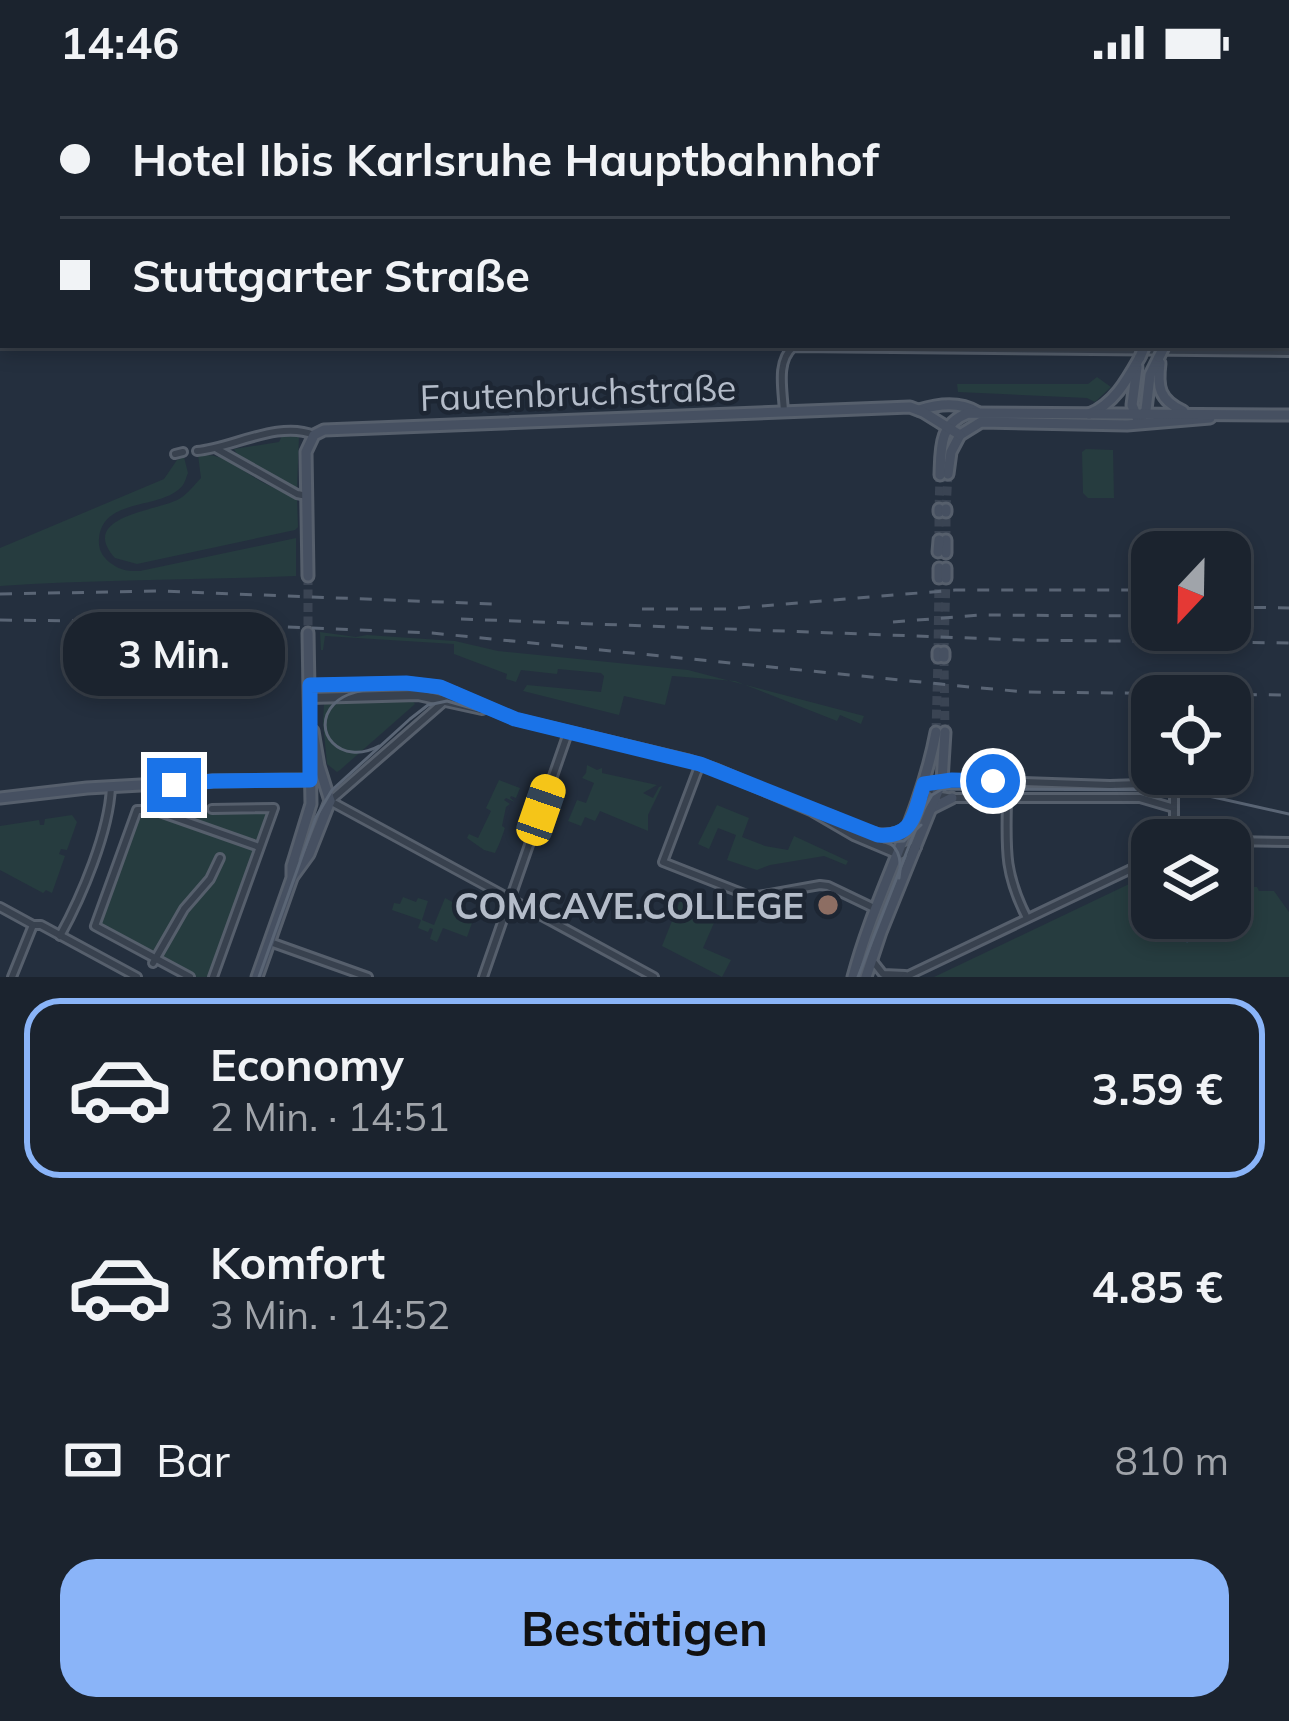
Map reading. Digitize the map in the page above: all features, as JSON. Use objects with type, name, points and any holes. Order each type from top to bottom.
[{"type":"main road","points":[[1083,416],[1110,402],[1144,348]]},
{"type":"main road","points":[[1141,419],[1148,382],[1164,348]]},
{"type":"main road","points":[[1159,357],[1159,390],[1172,406],[1188,413]]},
{"type":"main road","points":[[1139,359],[1132,400],[1141,419]]},
{"type":"main road","points":[[919,410],[954,405],[977,412]]},
{"type":"main road","name":"Fautenbruchstraße","points":[[314,435],[353,428],[910,407],[960,435]]},
{"type":"main road","points":[[1221,415],[1201,421],[1141,419],[977,412],[958,416],[941,442],[944,474],[960,435],[988,422],[1126,425],[1141,419],[1188,413],[1289,415]]},
{"type":"main road","points":[[308,576],[306,452],[314,435]]},
{"type":"main road","points":[[292,878],[311,804],[308,632]]},
{"type":"main road","points":[[257,977],[292,878],[309,854],[330,801],[311,719]]},
{"type":"main road","points":[[853,977],[941,732],[938,793],[866,977]]},
{"type":"main road","points":[[0,798],[111,786],[310,780],[320,770]]},
{"type":"main road","points":[[310,780],[330,801]]},
{"type":"main road","points":[[932,808],[952,798]]},
{"type":"street","points":[[784,412],[782,365],[792,348]]},
{"type":"street","points":[[893,348],[1289,352]]},
{"type":"street","name":"Fautenbruchstraße","points":[[197,451],[295,431],[314,435]]},
{"type":"street","points":[[217,449],[307,496]]},
{"type":"street","points":[[310,685],[420,684],[454,692],[496,712]]},
{"type":"street","points":[[454,692],[440,699],[330,801],[654,977]]},
{"type":"street","points":[[310,698],[418,695],[440,699],[700,764],[878,835],[896,835],[909,826]]},
{"type":"street","points":[[483,977],[568,733]]},
{"type":"street","points":[[700,764],[663,862],[747,897],[824,885],[876,909]]},
{"type":"street","points":[[924,784],[952,798],[1140,798],[1174,808]]},
{"type":"street","points":[[924,784],[1173,784],[1174,819]]},
{"type":"street","points":[[60,936],[110,816],[111,786]]},
{"type":"street","points":[[1007,800],[1007,869],[1027,919]]},
{"type":"street","points":[[212,809],[274,808],[212,977]]},
{"type":"street","points":[[190,977],[95,926],[137,810],[154,810],[260,847]]},
{"type":"street","points":[[814,811],[899,854],[916,847]]},
{"type":"street","points":[[1251,841],[1289,842]]},
{"type":"street","points":[[154,961],[220,858]]},
{"type":"street","points":[[872,960],[883,974],[907,976],[1131,869]]},
{"type":"street","points":[[0,908],[137,977]]},
{"type":"street","points":[[13,977],[33,925]]},
{"type":"street","points":[[269,941],[368,977]]},
{"type":"green space","points":[[1097,377],[1111,387],[1095,402],[958,392],[957,384],[1088,384]]},
{"type":"green space","points":[[289,435],[299,437],[297,488],[234,449],[279,442]]},
{"type":"green space","points":[[1113,450],[1114,498],[1088,498],[1083,493],[1082,452]]},
{"type":"green space","points":[[198,455],[227,461],[297,499],[298,527],[137,564],[115,558],[106,544],[106,533],[113,524],[185,495],[201,478]]},
{"type":"green space","points":[[184,457],[188,473],[180,488],[119,511],[102,526],[99,543],[106,559],[122,569],[140,571],[296,538],[296,576],[0,586],[0,548],[164,479]]},
{"type":"green space","points":[[320,632],[455,641],[498,651],[688,670],[728,680],[672,676],[665,705],[624,696],[619,715],[523,691],[527,685],[601,692],[601,673],[521,670],[516,682],[454,654],[454,644],[325,636],[321,650]]},
{"type":"green space","points":[[745,685],[864,716],[861,724],[840,715],[837,721]]},
{"type":"green space","points":[[412,700],[415,704],[340,770],[327,764],[324,703]]},
{"type":"green space","points":[[587,765],[657,785],[643,793],[653,798],[662,786],[648,815],[648,831],[600,811],[595,821],[585,817],[581,826],[568,821],[577,800],[586,803],[594,783],[582,778]]},
{"type":"green space","points":[[499,780],[520,788],[516,798],[510,798],[515,802],[504,800],[510,804],[495,853],[467,838],[469,834],[478,838]]},
{"type":"green space","points":[[717,805],[749,818],[742,837],[788,850],[794,836],[848,861],[846,865],[824,856],[757,870],[727,860],[736,835],[718,828],[709,849],[698,844]]},
{"type":"green space","points":[[268,814],[210,977],[194,977],[104,928],[100,922],[138,815]]},
{"type":"green space","points":[[72,815],[77,822],[67,850],[59,854],[65,856],[52,893],[43,893],[0,870],[0,826],[39,820],[44,825],[45,819]]},
{"type":"green space","points":[[1131,883],[1131,939],[1251,939],[1251,887],[1274,891],[1289,912],[1289,977],[934,977]]},
{"type":"green space","points":[[403,897],[428,901],[422,920],[434,925],[445,898],[467,910],[464,919],[472,923],[467,937],[443,928],[437,942],[430,939],[433,929],[418,928],[421,920],[392,910]]},
{"type":"green space","points":[[680,901],[717,916],[703,948],[731,960],[722,977],[662,946]]},
{"type":"tunnel","points":[[946,509],[948,474]]},
{"type":"tunnel","points":[[939,509],[940,475]]},
{"type":"tunnel","points":[[939,512],[939,540]]},
{"type":"tunnel","points":[[946,512],[946,540]]},
{"type":"tunnel","points":[[308,576],[308,633]]},
{"type":"tunnel","points":[[938,652],[939,578]]},
{"type":"tunnel","points":[[944,652],[946,578]]},
{"type":"tunnel","points":[[936,732],[938,657]]},
{"type":"tunnel","points":[[944,657],[945,732]]},
{"type":"tram line","points":[[379,746],[352,752],[333,743],[325,725],[334,704],[373,689],[408,688],[452,695]]},
{"type":"tram line","points":[[259,977],[316,817],[332,790],[428,705],[447,701],[692,763],[884,842],[904,841],[921,825]]},
{"type":"tram line","points":[[858,977],[923,810],[942,789],[1182,790],[1289,814]]},
{"type":"tram line","points":[[878,835],[898,852],[899,878]]},
{"type":"railway","points":[[642,609],[726,609],[955,590],[1131,590]]},
{"type":"railway","points":[[0,594],[159,591],[492,604]]},
{"type":"railway","points":[[1251,607],[1289,608]]},
{"type":"railway","points":[[893,622],[981,615],[1131,616]]},
{"type":"railway","points":[[461,619],[1022,640],[1289,643]]},
{"type":"railway","points":[[0,620],[432,633],[1027,692],[1289,695]]},
{"type":"place","name":"COMCAVE.COLLEGE","points":[[828,905]]},
{"type":"route","points":[[174,785],[310,780],[310,685],[406,683],[440,687],[535,725],[700,764],[878,835],[906,830],[924,784],[993,781]]}]
